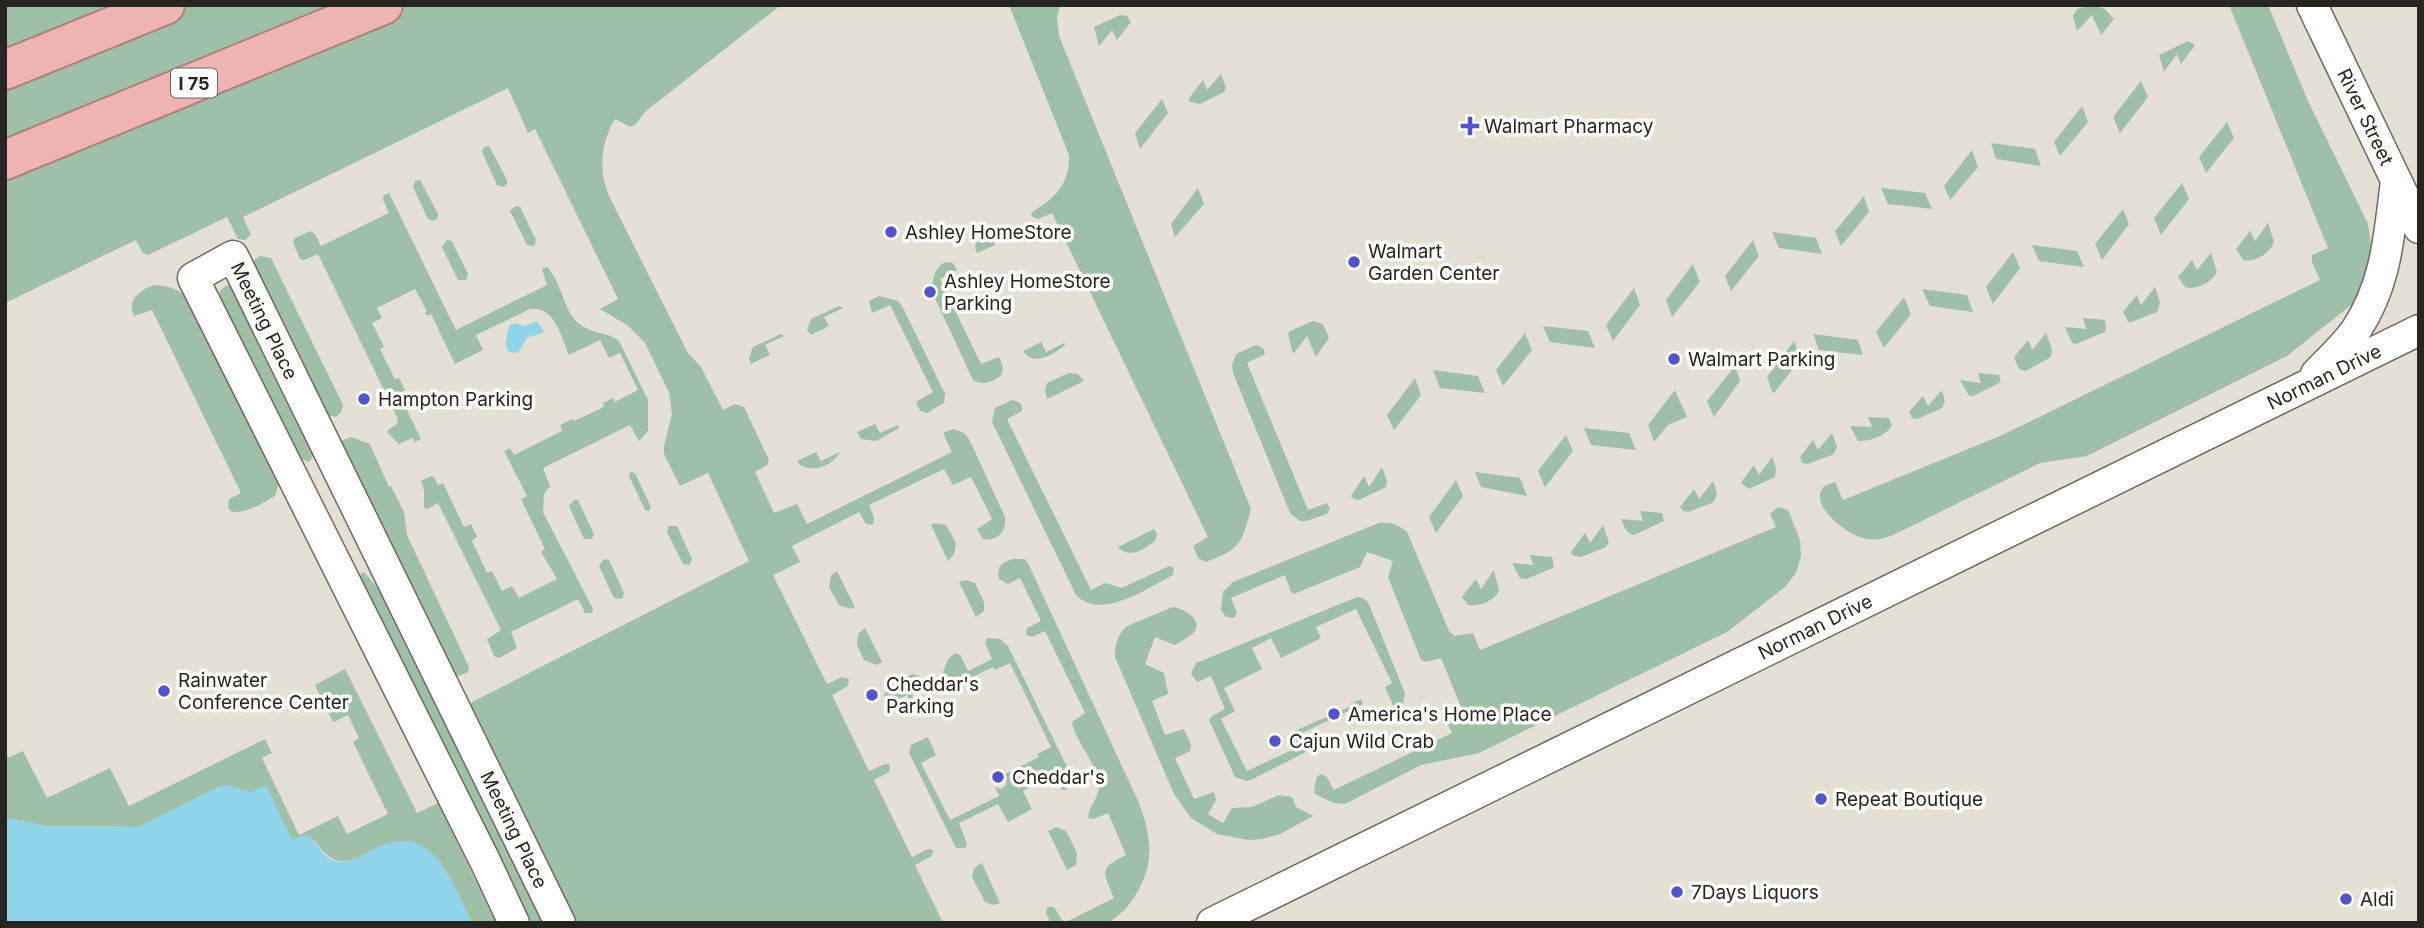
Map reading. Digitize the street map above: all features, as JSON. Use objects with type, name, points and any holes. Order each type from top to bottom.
[{"type":"highway","points":[[5,70],[165,5]]},
{"type":"highway","name":"I 75","points":[[5,160],[383,5]]},
{"type":"highway","points":[[5,57],[68,45]]},
{"type":"highway","points":[[5,177],[139,106]]},
{"type":"street","name":"River Street","points":[[2312,5],[2419,228]]},
{"type":"street","points":[[2305,386],[2355,332],[2375,298],[2386,259],[2396,180]]},
{"type":"street","name":"Meeting Place","points":[[514,923],[192,278],[233,256],[560,923]]},
{"type":"street","name":"Norman Drive","points":[[1212,923],[2419,330]]},
{"type":"green space","points":[[5,5],[781,5],[646,111],[635,125],[630,127],[615,119],[604,148],[604,179],[611,200],[688,353],[701,367],[723,410],[735,404],[744,407],[769,460],[767,465],[755,472],[774,513],[797,504],[807,524],[952,452],[943,433],[953,429],[964,433],[969,439],[1005,517],[1003,531],[997,537],[983,539],[977,529],[992,519],[971,477],[953,485],[944,469],[869,505],[874,517],[873,525],[866,524],[859,512],[792,546],[800,562],[773,575],[827,684],[842,677],[849,679],[848,686],[832,695],[869,771],[885,764],[890,765],[889,772],[874,780],[912,857],[928,849],[933,850],[932,856],[915,865],[943,923],[571,923],[470,706],[472,702],[749,561],[708,473],[680,486],[664,454],[672,414],[669,392],[645,343],[627,325],[600,309],[618,299],[535,129],[528,133],[508,88],[243,217],[251,235],[245,240],[238,239],[227,217],[148,255],[142,252],[136,240],[5,303]]},
{"type":"green space","points":[[1009,5],[1060,5],[1057,18],[1059,36],[1251,509],[1238,544],[1206,562],[1198,558],[1193,546],[1208,537],[1052,213],[1038,219],[1031,216],[1032,212],[1060,189],[1067,174],[1069,155]]},
{"type":"green space","points":[[2092,5],[2105,9],[2114,19],[2101,35],[2092,15],[2077,31],[2073,16],[2077,9]]},
{"type":"green space","points":[[2229,5],[2268,5],[2308,101],[2368,224],[2372,251],[2369,275],[2355,302],[2287,356],[2087,456],[2040,463],[1888,537],[1863,538],[1839,525],[1820,501],[1820,493],[1826,485],[1835,482],[1843,500],[2000,436],[2320,280],[2312,262],[2312,255],[2328,248]]},
{"type":"green space","points":[[1120,15],[1127,16],[1131,22],[1117,40],[1112,30],[1099,46],[1094,27]]},
{"type":"green space","points":[[2188,41],[2195,45],[2181,64],[2177,54],[2164,72],[2159,55]]},
{"type":"green space","points":[[1221,74],[1226,87],[1224,92],[1200,104],[1190,102],[1189,98],[1203,80],[1207,90]]},
{"type":"green space","points":[[2141,81],[2148,97],[2120,133],[2113,117]]},
{"type":"green space","points":[[1162,99],[1168,113],[1140,149],[1135,133]]},
{"type":"green space","points":[[2082,106],[2088,122],[2060,156],[2054,142]]},
{"type":"green space","points":[[2227,122],[2234,138],[2206,173],[2199,157]]},
{"type":"green space","points":[[1991,143],[2035,149],[2041,166],[1996,159]]},
{"type":"green space","points":[[489,146],[507,180],[503,187],[497,185],[482,152],[484,147]]},
{"type":"green space","points":[[1972,150],[1978,167],[1950,200],[1944,186]]},
{"type":"green space","points":[[420,180],[438,214],[438,218],[433,221],[428,219],[413,187],[415,181]]},
{"type":"green space","points":[[2182,183],[2189,199],[2161,235],[2154,218]]},
{"type":"green space","points":[[1198,188],[1204,204],[1175,237],[1171,224]]},
{"type":"green space","points":[[1881,188],[1925,193],[1932,209],[1888,204]]},
{"type":"green space","points":[[389,193],[456,330],[547,285],[542,269],[547,267],[577,322],[619,341],[648,400],[648,431],[639,441],[630,425],[543,468],[550,486],[544,494],[543,512],[593,609],[592,613],[585,613],[578,599],[511,632],[517,648],[499,658],[494,656],[487,639],[501,630],[438,503],[428,509],[424,508],[421,481],[431,476],[438,485],[443,483],[464,527],[471,524],[477,537],[472,541],[487,573],[492,571],[502,591],[512,586],[519,598],[557,579],[541,552],[545,549],[521,499],[527,496],[504,451],[510,448],[514,455],[562,431],[560,425],[604,407],[603,403],[613,398],[615,402],[638,390],[620,353],[609,358],[600,340],[569,355],[556,324],[546,312],[539,309],[530,309],[476,335],[483,350],[455,364],[431,314],[427,316],[425,313],[427,311],[415,289],[377,308],[382,318],[372,323],[384,347],[380,349],[395,379],[399,378],[405,390],[399,394],[421,439],[415,442],[412,438],[399,444],[388,433],[398,419],[318,254],[300,259],[293,242],[295,238],[310,231],[315,234],[321,246],[389,213],[383,199],[384,195]]},
{"type":"green space","points":[[1864,196],[1869,212],[1841,246],[1835,231]]},
{"type":"green space","points":[[516,206],[520,207],[536,240],[534,246],[527,245],[510,211]]},
{"type":"green space","points":[[2123,209],[2129,224],[2102,260],[2095,244]]},
{"type":"green space","points":[[2268,223],[2274,242],[2272,246],[2257,259],[2243,260],[2236,249],[2250,231],[2255,241]]},
{"type":"green space","points":[[1004,225],[1009,226],[991,235],[995,245],[977,253],[975,246],[979,238]]},
{"type":"green space","points":[[1772,232],[1816,238],[1822,254],[1779,248]]},
{"type":"green space","points":[[447,240],[452,241],[468,274],[466,280],[458,280],[442,247]]},
{"type":"green space","points":[[1753,240],[1759,256],[1731,291],[1725,276]]},
{"type":"green space","points":[[2032,245],[2077,251],[2084,267],[2039,261]]},
{"type":"green space","points":[[2013,252],[2020,268],[1993,304],[1986,287]]},
{"type":"green space","points":[[2211,253],[2217,272],[2215,276],[2198,287],[2185,287],[2178,277],[2192,260],[2197,270]]},
{"type":"green space","points":[[260,256],[271,258],[343,405],[336,417],[323,414],[252,270],[254,260]]},
{"type":"green space","points":[[945,262],[953,263],[957,270],[940,279],[981,364],[999,357],[1003,367],[1002,374],[992,381],[981,383],[973,380],[933,294],[934,276]]},
{"type":"green space","points":[[1693,264],[1700,282],[1672,317],[1666,300]]},
{"type":"green space","points":[[154,285],[174,289],[191,301],[279,483],[275,496],[254,507],[238,512],[232,512],[228,508],[229,499],[241,493],[152,310],[134,316],[133,300]]},
{"type":"green space","points":[[227,285],[232,286],[314,450],[309,462],[299,458],[220,296],[220,291]]},
{"type":"green space","points":[[2155,287],[2160,303],[2157,312],[2129,323],[2123,312],[2137,295],[2141,305]]},
{"type":"green space","points":[[1634,288],[1640,305],[1613,341],[1606,325]]},
{"type":"green space","points":[[1922,289],[1967,295],[1973,312],[1930,306]]},
{"type":"green space","points":[[879,296],[898,301],[902,306],[945,394],[944,403],[927,413],[920,411],[916,402],[933,392],[890,305],[872,313],[869,301]]},
{"type":"green space","points":[[1904,297],[1911,314],[1884,348],[1876,332]]},
{"type":"green space","points":[[839,306],[843,308],[824,317],[829,326],[811,335],[807,330],[811,319]]},
{"type":"green space","points":[[2083,318],[2105,320],[2105,332],[2076,344],[2072,343],[2065,327],[2086,329]]},
{"type":"green space","points":[[1313,321],[1323,324],[1329,338],[1316,357],[1307,336],[1293,354],[1288,334]]},
{"type":"green space","points":[[1543,326],[1588,331],[1595,348],[1550,342]]},
{"type":"green space","points":[[1525,333],[1532,350],[1503,386],[1496,370]]},
{"type":"green space","points":[[2046,333],[2052,349],[2051,357],[2026,371],[2019,369],[2014,357],[2028,340],[2032,350]]},
{"type":"green space","points":[[781,334],[784,336],[765,345],[770,355],[751,364],[749,358],[753,347]]},
{"type":"green space","points":[[1813,334],[1858,340],[1863,355],[1819,350]]},
{"type":"green space","points":[[1794,341],[1801,359],[1773,394],[1767,377]]},
{"type":"green space","points":[[1041,342],[1046,352],[1064,343],[1065,345],[1049,356],[1038,359],[1027,356],[1023,351]]},
{"type":"green space","points":[[1256,345],[1263,348],[1265,354],[1247,363],[1308,510],[1327,503],[1330,509],[1327,514],[1300,521],[1290,513],[1233,373],[1232,365],[1236,354]]},
{"type":"green space","points":[[1735,366],[1740,381],[1714,417],[1707,401]]},
{"type":"green space","points":[[1433,370],[1478,376],[1485,393],[1440,388]]},
{"type":"green space","points":[[1069,373],[1078,374],[1084,381],[1047,399],[1047,383]]},
{"type":"green space","points":[[1978,373],[1999,375],[2001,382],[1969,396],[1960,380],[1981,383]]},
{"type":"green space","points":[[1415,378],[1421,395],[1394,430],[1387,415]]},
{"type":"green space","points":[[1675,390],[1687,417],[1668,425],[1654,442],[1648,425]]},
{"type":"green space","points":[[1942,390],[1945,401],[1942,408],[1917,419],[1912,418],[1909,412],[1923,396],[1928,406]]},
{"type":"green space","points":[[1012,400],[1019,402],[1022,411],[1007,419],[1091,590],[1105,583],[1122,588],[1169,566],[1174,568],[1173,575],[1138,594],[1111,604],[1098,605],[1076,595],[992,422],[995,408]]},
{"type":"green space","points":[[1868,417],[1889,418],[1892,426],[1877,437],[1858,441],[1850,426],[1872,427]]},
{"type":"green space","points":[[875,424],[880,433],[898,425],[899,428],[876,441],[861,439],[857,432]]},
{"type":"green space","points":[[1584,428],[1629,433],[1636,450],[1591,445]]},
{"type":"green space","points":[[1832,433],[1837,447],[1834,454],[1808,464],[1802,463],[1800,457],[1813,440],[1818,450]]},
{"type":"green space","points":[[1566,435],[1573,451],[1545,487],[1538,471]]},
{"type":"green space","points":[[351,437],[370,444],[389,487],[391,486],[404,512],[407,535],[469,667],[468,672],[456,677],[452,675],[341,449],[341,441]]},
{"type":"green space","points":[[816,452],[821,461],[840,452],[832,461],[820,467],[807,468],[797,461]]},
{"type":"green space","points":[[1772,457],[1776,468],[1775,477],[1749,489],[1741,483],[1754,465],[1759,475]]},
{"type":"green space","points":[[1382,467],[1387,481],[1386,487],[1359,500],[1354,499],[1351,496],[1364,476],[1369,487]]},
{"type":"green space","points":[[630,472],[635,473],[651,507],[649,511],[645,510],[629,476]]},
{"type":"green space","points":[[1475,472],[1520,478],[1527,496],[1481,487]]},
{"type":"green space","points":[[1456,480],[1463,496],[1436,533],[1429,517]]},
{"type":"green space","points":[[1713,481],[1717,493],[1714,502],[1688,512],[1683,511],[1680,507],[1694,489],[1699,499]]},
{"type":"green space","points":[[574,500],[578,500],[594,534],[592,539],[584,539],[569,506]]},
{"type":"green space","points":[[1778,507],[1788,510],[1800,540],[1801,556],[1796,573],[1785,587],[1727,632],[1479,753],[1421,765],[1345,804],[1334,803],[1315,794],[1317,777],[1321,774],[1327,777],[1334,790],[1452,733],[1443,714],[1461,707],[1441,658],[1426,662],[1421,660],[1388,577],[1393,561],[1367,552],[1360,567],[1294,594],[1285,575],[1231,598],[1237,613],[1234,618],[1226,617],[1221,610],[1223,592],[1233,582],[1379,523],[1390,523],[1407,532],[1449,631],[1455,636],[1473,633],[1480,650],[1776,527],[1770,514]]},
{"type":"green space","points":[[1640,511],[1662,513],[1664,521],[1631,534],[1621,519],[1643,521]]},
{"type":"green space","points":[[931,525],[946,525],[956,543],[954,554],[948,561]]},
{"type":"green space","points":[[1603,525],[1609,542],[1606,547],[1581,557],[1572,555],[1571,552],[1585,533],[1590,543]]},
{"type":"green space","points":[[669,526],[677,526],[692,559],[690,565],[683,564],[667,532]]},
{"type":"green space","points":[[1154,529],[1157,534],[1155,541],[1141,550],[1132,553],[1122,551],[1118,547]]},
{"type":"green space","points":[[1530,555],[1552,557],[1553,568],[1526,579],[1520,578],[1512,563],[1533,565]]},
{"type":"green space","points":[[604,559],[609,560],[624,593],[622,599],[614,598],[599,566]]},
{"type":"green space","points":[[1013,559],[1024,559],[1028,563],[1139,803],[1147,830],[1148,866],[1139,890],[1117,917],[1106,923],[1087,924],[1051,923],[1046,913],[1047,907],[1054,907],[1064,923],[1114,898],[1105,872],[1111,864],[1126,855],[1108,813],[1093,819],[1088,818],[1099,791],[1098,778],[1072,722],[1085,713],[1045,631],[1032,637],[1026,635],[1027,628],[1041,621],[1020,578],[1008,584],[999,579],[998,571],[1001,566]]},
{"type":"green space","points":[[1494,570],[1499,591],[1497,595],[1486,602],[1468,605],[1462,597],[1476,579],[1481,589]]},
{"type":"green space","points":[[837,571],[855,607],[851,609],[839,605],[829,587],[831,575]]},
{"type":"green space","points":[[364,572],[387,599],[544,923],[528,923],[360,580],[361,573]]},
{"type":"green space","points":[[966,580],[975,583],[984,602],[984,611],[976,617],[959,582]]},
{"type":"green space","points":[[1357,597],[1368,602],[1405,693],[1403,703],[1397,707],[1393,705],[1385,687],[1392,683],[1356,609],[1316,627],[1321,638],[1281,658],[1271,638],[1252,648],[1262,669],[1224,688],[1235,711],[1221,719],[1247,771],[1294,749],[1288,734],[1361,699],[1363,704],[1302,733],[1308,747],[1306,752],[1253,779],[1246,781],[1235,777],[1209,720],[1225,709],[1211,676],[1197,682],[1191,674],[1196,663]]},
{"type":"green space","points":[[1173,607],[1183,610],[1196,621],[1195,630],[1175,645],[1155,637],[1145,664],[1164,673],[1168,694],[1152,701],[1165,735],[1184,729],[1191,745],[1190,751],[1175,758],[1194,799],[1214,792],[1216,800],[1208,814],[1223,823],[1232,808],[1252,807],[1279,795],[1292,797],[1296,807],[1313,816],[1280,834],[1248,840],[1217,834],[1191,818],[1174,794],[1115,657],[1117,640],[1127,626]]},
{"type":"green space","points":[[865,628],[882,662],[877,665],[864,660],[857,645],[858,634]]},
{"type":"green space","points":[[987,638],[1000,639],[1008,646],[1070,773],[1066,790],[1062,790],[1055,775],[1023,791],[1032,809],[1008,822],[998,804],[959,823],[967,844],[965,848],[956,848],[909,753],[911,745],[928,737],[936,755],[921,763],[950,820],[999,796],[995,787],[1001,789],[1006,785],[1005,774],[1039,757],[1037,754],[1051,747],[1010,663],[995,670],[993,667],[950,688],[940,682],[948,659],[955,653],[960,655],[968,671],[992,659],[985,643]]},
{"type":"green space","points":[[345,669],[417,813],[438,803],[496,923],[472,923],[461,901],[381,846],[345,862],[330,858],[315,841],[292,839],[260,802],[240,789],[217,788],[138,827],[46,826],[5,818],[5,756],[23,751],[47,798],[110,768],[129,806],[265,739],[272,753],[262,758],[299,835],[338,816],[347,834],[388,814],[353,742],[359,738],[348,715],[333,722],[315,685]]},
{"type":"green space","points":[[912,674],[920,676],[912,696],[916,705],[913,706],[907,695],[885,703],[884,695],[888,687]]},
{"type":"green space","points":[[1056,827],[1066,831],[1077,853],[1076,865],[1067,870],[1048,831]]},
{"type":"green space","points":[[982,863],[1000,903],[993,905],[985,902],[972,877],[974,868]]},
{"type":"water","points":[[537,321],[544,332],[527,338],[518,353],[509,352],[506,342],[510,325],[515,323],[525,326]]},
{"type":"water","points":[[228,785],[251,792],[266,785],[292,839],[308,835],[326,856],[334,861],[353,860],[391,842],[409,842],[424,847],[446,871],[472,923],[5,923],[5,818],[46,826],[138,827]]},
{"type":"place","name":"Walmart Pharmacy","points":[[1470,126]]},
{"type":"place","name":"Ashley HomeStore","points":[[891,232]]},
{"type":"place","name":"Walmart Garden Center","points":[[1354,262]]},
{"type":"place","name":"Ashley HomeStore Parking","points":[[930,292]]},
{"type":"place","name":"Walmart Parking","points":[[1674,359]]},
{"type":"place","name":"Hampton Parking","points":[[364,399]]},
{"type":"place","name":"Rainwater Conference Center","points":[[164,691]]},
{"type":"place","name":"Cheddar's Parking","points":[[872,695]]},
{"type":"place","name":"America's Home Place","points":[[1334,714]]},
{"type":"place","name":"Cajun Wild Crab","points":[[1275,741]]},
{"type":"place","name":"Cheddar's","points":[[998,777]]},
{"type":"place","name":"Repeat Boutique","points":[[1821,799]]},
{"type":"place","name":"7Days Liquors","points":[[1677,892]]},
{"type":"place","name":"Aldi","points":[[2346,899]]}]
